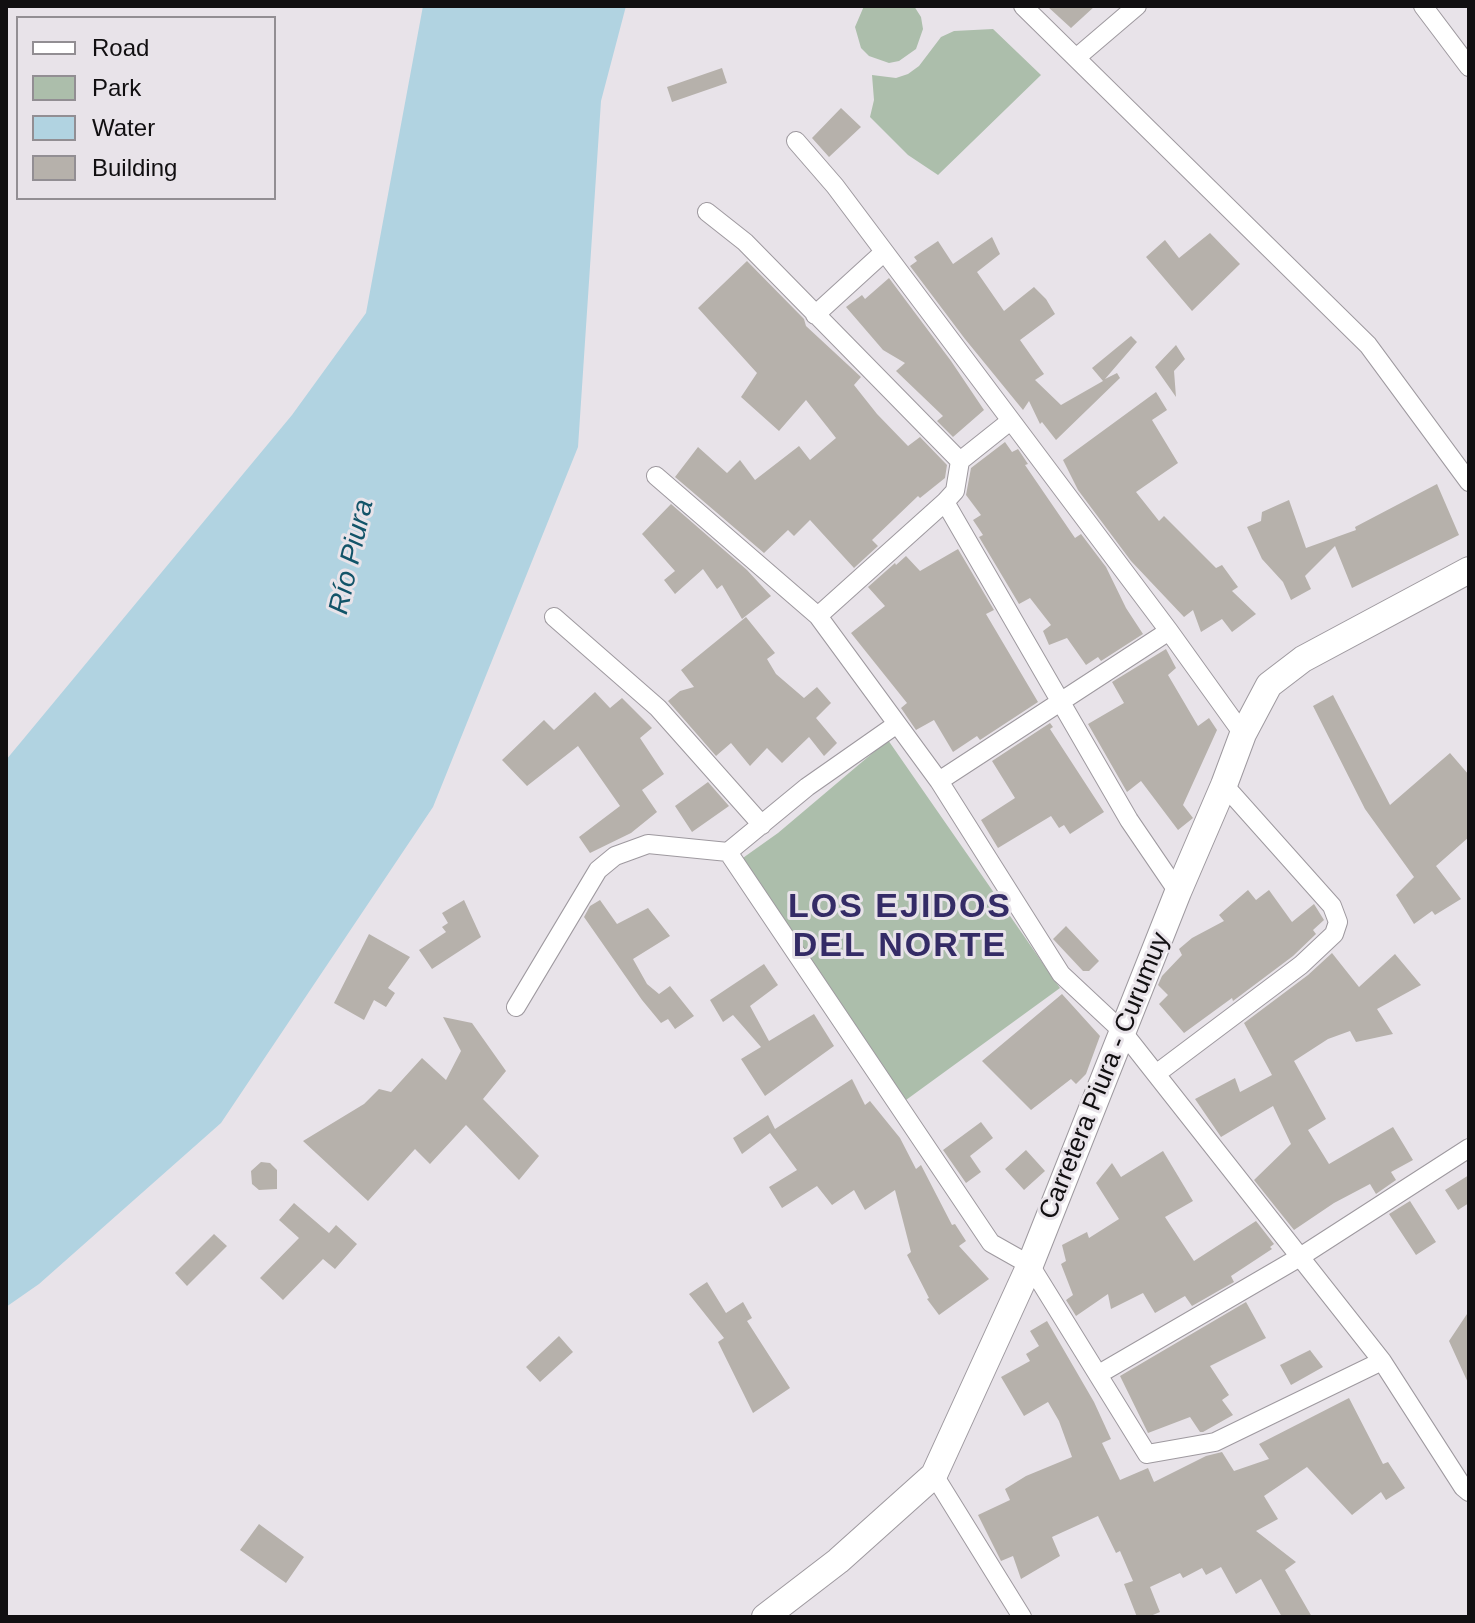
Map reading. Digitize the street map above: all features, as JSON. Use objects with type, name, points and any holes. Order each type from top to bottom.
[{"type":"main road","name":"Carretera Piura - Curumuy","points":[[765,1617],[838,1561],[934,1475],[1030,1265],[1243,734],[1269,685],[1284,671],[1469,570]]},
{"type":"street","points":[[1023,6],[1368,345],[1469,482]]},
{"type":"street","points":[[1076,58],[1137,6]]},
{"type":"street","points":[[1423,6],[1469,67]]},
{"type":"street","points":[[796,141],[835,186],[1243,734]]},
{"type":"street","points":[[707,212],[745,242],[960,461]]},
{"type":"street","points":[[815,315],[883,253]]},
{"type":"street","points":[[818,616],[945,502],[955,491],[960,461],[1009,422]]},
{"type":"street","points":[[656,476],[818,616],[939,781],[1061,974],[1122,1031],[1156,1074],[1382,1361],[1469,1492]]},
{"type":"street","points":[[945,502],[1129,820],[1178,892]]},
{"type":"street","points":[[554,617],[658,708],[762,825]]},
{"type":"street","points":[[939,781],[1169,631]]},
{"type":"street","points":[[516,1007],[598,870],[615,856],[648,844],[728,852],[807,787],[897,724]]},
{"type":"street","points":[[1156,1074],[1301,965],[1334,934],[1338,922],[1332,906],[1224,785]]},
{"type":"street","points":[[728,852],[991,1243],[1030,1265],[1147,1454],[1215,1442],[1382,1361]]},
{"type":"street","points":[[1099,1374],[1300,1257],[1469,1148]]},
{"type":"street","points":[[934,1475],[1022,1617]]},
{"type":"green space","points":[[864,6],[914,6],[921,17],[923,29],[916,49],[899,61],[889,63],[869,56],[861,48],[855,27]]},
{"type":"green space","points":[[993,29],[1041,75],[938,175],[908,155],[870,117],[874,100],[872,75],[896,78],[908,74],[919,66],[941,37],[954,31]]},
{"type":"green space","points":[[888,740],[1060,988],[906,1100],[740,860],[778,833]]},
{"type":"water","name":"Río Piura","points":[[423,6],[626,6],[601,101],[578,447],[433,807],[221,1123],[39,1284],[6,1307],[6,760],[292,415],[366,313]]},
{"type":"building","points":[[1047,6],[1095,6],[1071,28]]},
{"type":"building","points":[[722,68],[727,83],[672,102],[667,87]]},
{"type":"building","points":[[841,108],[861,127],[829,157],[812,138]]},
{"type":"building","points":[[1210,233],[1240,264],[1192,311],[1146,257],[1165,240],[1179,258]]},
{"type":"building","points":[[992,237],[1000,254],[977,272],[1004,311],[1034,287],[1055,314],[1020,340],[1044,374],[1035,380],[1061,405],[1103,381],[1092,368],[1131,336],[1137,342],[1105,379],[1117,373],[1120,378],[1056,440],[1042,422],[1040,424],[1029,401],[1023,410],[910,266],[917,261],[914,257],[938,241],[953,264]]},
{"type":"building","points":[[747,261],[804,319],[806,326],[861,377],[854,385],[908,446],[920,437],[947,465],[945,478],[920,498],[918,496],[872,540],[878,546],[854,568],[810,520],[794,536],[788,530],[764,553],[675,477],[698,447],[727,473],[740,460],[755,480],[799,446],[810,460],[836,438],[806,400],[779,431],[741,397],[757,373],[698,308]]},
{"type":"building","points":[[889,278],[984,410],[953,437],[937,421],[943,416],[896,371],[905,363],[883,350],[846,307],[862,295],[865,299]]},
{"type":"building","points":[[1176,345],[1185,359],[1174,371],[1176,397],[1155,367]]},
{"type":"building","points":[[1156,392],[1167,410],[1152,420],[1178,463],[1136,492],[1159,521],[1164,516],[1216,568],[1222,565],[1238,587],[1232,591],[1256,614],[1232,632],[1222,619],[1201,632],[1193,610],[1184,617],[1131,561],[1078,490],[1063,460]]},
{"type":"building","points":[[1005,442],[1012,452],[1018,449],[1028,464],[1025,465],[1075,538],[1081,534],[1106,567],[1143,634],[1101,661],[1098,657],[1086,665],[1067,638],[1049,645],[1043,631],[1051,625],[1030,598],[1019,604],[979,537],[983,535],[973,520],[981,515],[966,495],[971,468]]},
{"type":"building","points":[[1437,484],[1459,535],[1352,588],[1335,546],[1305,576],[1311,589],[1291,600],[1283,582],[1262,559],[1247,527],[1261,521],[1262,512],[1289,500],[1306,548],[1356,530],[1355,527]]},
{"type":"building","points":[[671,504],[747,570],[771,596],[742,619],[722,585],[717,589],[703,569],[675,594],[664,580],[675,571],[642,534]]},
{"type":"building","points":[[958,549],[994,610],[986,614],[1038,702],[980,740],[977,736],[953,752],[934,720],[916,730],[901,708],[907,703],[851,633],[885,606],[868,587],[895,563],[906,556],[920,571]]},
{"type":"building","points":[[746,617],[775,653],[767,659],[776,674],[804,698],[817,687],[831,703],[816,718],[837,743],[824,756],[809,737],[782,763],[767,748],[750,766],[731,743],[716,756],[668,701],[680,691],[694,687],[681,670]]},
{"type":"building","points":[[1166,649],[1176,668],[1168,675],[1198,726],[1209,718],[1217,730],[1183,805],[1193,818],[1178,830],[1141,781],[1127,792],[1088,724],[1124,703],[1112,682]]},
{"type":"building","points":[[595,692],[610,708],[622,698],[652,728],[640,738],[664,774],[642,790],[657,812],[631,833],[590,853],[579,837],[620,806],[578,746],[527,786],[502,760],[544,720],[554,730]]},
{"type":"building","points":[[1333,695],[1390,805],[1450,753],[1469,775],[1469,837],[1436,866],[1461,899],[1435,915],[1432,911],[1414,924],[1396,895],[1414,877],[1365,809],[1313,706]]},
{"type":"building","points":[[1050,723],[1053,727],[1050,729],[1104,812],[1070,834],[1064,825],[1059,828],[1051,816],[998,848],[981,820],[1015,798],[992,761]]},
{"type":"building","points":[[708,782],[729,806],[692,832],[675,806]]},
{"type":"building","points":[[1248,890],[1256,900],[1269,890],[1292,922],[1314,904],[1324,920],[1313,930],[1316,934],[1293,956],[1184,1033],[1159,1004],[1168,995],[1158,985],[1162,976],[1182,955],[1179,949],[1192,938],[1224,921],[1219,915]]},
{"type":"building","points":[[464,900],[481,937],[432,969],[419,950],[446,932],[442,927],[448,923],[442,913]]},
{"type":"building","points":[[600,900],[617,924],[648,908],[670,936],[633,959],[647,984],[659,994],[670,986],[694,1016],[675,1029],[668,1019],[661,1023],[642,1000],[584,917],[590,906]]},
{"type":"building","points":[[1066,926],[1099,961],[1089,971],[1083,971],[1053,939]]},
{"type":"building","points":[[369,934],[410,957],[388,988],[395,993],[386,1007],[374,1000],[364,1020],[334,1003]]},
{"type":"building","points":[[1332,953],[1359,987],[1395,954],[1421,985],[1377,1009],[1393,1034],[1356,1042],[1350,1031],[1328,1039],[1294,1061],[1326,1119],[1308,1130],[1329,1164],[1393,1127],[1413,1160],[1391,1172],[1396,1180],[1376,1194],[1370,1184],[1294,1230],[1254,1180],[1291,1144],[1273,1106],[1221,1137],[1195,1099],[1235,1078],[1240,1092],[1272,1075],[1244,1023]]},
{"type":"building","points":[[764,964],[778,985],[750,1006],[769,1041],[814,1014],[834,1046],[765,1096],[741,1059],[761,1047],[733,1015],[723,1022],[710,1000]]},
{"type":"building","points":[[1062,994],[1100,1036],[1086,1074],[1076,1084],[1071,1079],[1031,1110],[982,1061]]},
{"type":"building","points":[[443,1017],[472,1023],[506,1071],[483,1099],[539,1156],[519,1180],[466,1125],[430,1164],[415,1149],[368,1201],[303,1141],[364,1104],[379,1089],[391,1092],[422,1058],[446,1080],[461,1051]]},
{"type":"building","points":[[852,1079],[865,1105],[870,1101],[900,1138],[916,1169],[921,1165],[952,1225],[955,1224],[966,1241],[959,1246],[989,1279],[939,1315],[927,1299],[907,1255],[911,1252],[895,1190],[865,1210],[854,1190],[832,1205],[817,1186],[782,1208],[769,1187],[797,1170],[770,1133],[742,1154],[733,1138],[768,1115],[775,1129]]},
{"type":"building","points":[[981,1122],[993,1138],[970,1156],[981,1172],[966,1183],[943,1150]]},
{"type":"building","points":[[1026,1150],[1045,1171],[1024,1190],[1005,1169]]},
{"type":"building","points":[[1163,1151],[1193,1201],[1165,1217],[1194,1261],[1256,1221],[1274,1244],[1270,1247],[1272,1249],[1231,1276],[1234,1282],[1192,1306],[1185,1296],[1155,1313],[1143,1293],[1111,1309],[1108,1294],[1076,1316],[1066,1300],[1073,1295],[1061,1264],[1066,1261],[1062,1245],[1087,1232],[1089,1238],[1119,1219],[1096,1183],[1112,1163],[1121,1177]]},
{"type":"building","points":[[261,1162],[270,1163],[277,1170],[277,1189],[259,1190],[252,1184],[251,1171]]},
{"type":"building","points":[[1469,1175],[1469,1203],[1458,1210],[1445,1190]]},
{"type":"building","points":[[1410,1201],[1436,1242],[1416,1255],[1389,1214]]},
{"type":"building","points":[[294,1203],[329,1233],[336,1225],[357,1244],[335,1269],[323,1259],[283,1300],[260,1278],[299,1238],[279,1220]]},
{"type":"building","points":[[214,1234],[227,1246],[187,1286],[175,1273]]},
{"type":"building","points":[[707,1282],[726,1313],[743,1302],[752,1318],[747,1321],[790,1388],[753,1413],[718,1342],[724,1338],[689,1294]]},
{"type":"building","points":[[1246,1302],[1266,1338],[1210,1366],[1229,1395],[1222,1400],[1233,1415],[1203,1432],[1190,1417],[1148,1433],[1120,1376]]},
{"type":"building","points":[[1469,1311],[1469,1385],[1449,1341]]},
{"type":"building","points":[[1047,1321],[1094,1402],[1111,1439],[1102,1443],[1120,1480],[1148,1468],[1154,1482],[1206,1456],[1222,1452],[1234,1471],[1269,1459],[1259,1444],[1349,1398],[1383,1464],[1388,1462],[1405,1488],[1386,1500],[1381,1492],[1352,1515],[1307,1467],[1264,1496],[1278,1519],[1256,1531],[1296,1562],[1285,1570],[1312,1617],[1282,1617],[1261,1579],[1236,1594],[1221,1567],[1206,1575],[1202,1568],[1183,1578],[1180,1573],[1150,1587],[1160,1612],[1137,1617],[1124,1584],[1133,1581],[1120,1551],[1116,1553],[1098,1516],[1052,1537],[1060,1556],[1021,1579],[1013,1556],[1001,1561],[978,1515],[1010,1500],[1005,1489],[1026,1476],[1072,1457],[1059,1421],[1048,1402],[1024,1416],[1001,1377],[1030,1361],[1026,1354],[1039,1346],[1030,1331]]},
{"type":"building","points":[[559,1336],[573,1352],[540,1382],[526,1367]]},
{"type":"building","points":[[1310,1350],[1323,1367],[1291,1385],[1280,1365]]},
{"type":"building","points":[[259,1524],[304,1557],[286,1583],[240,1550]]},
{"type":"district","name":"LOS EJIDOS DEL NORTE","points":[[900,928]]}]
